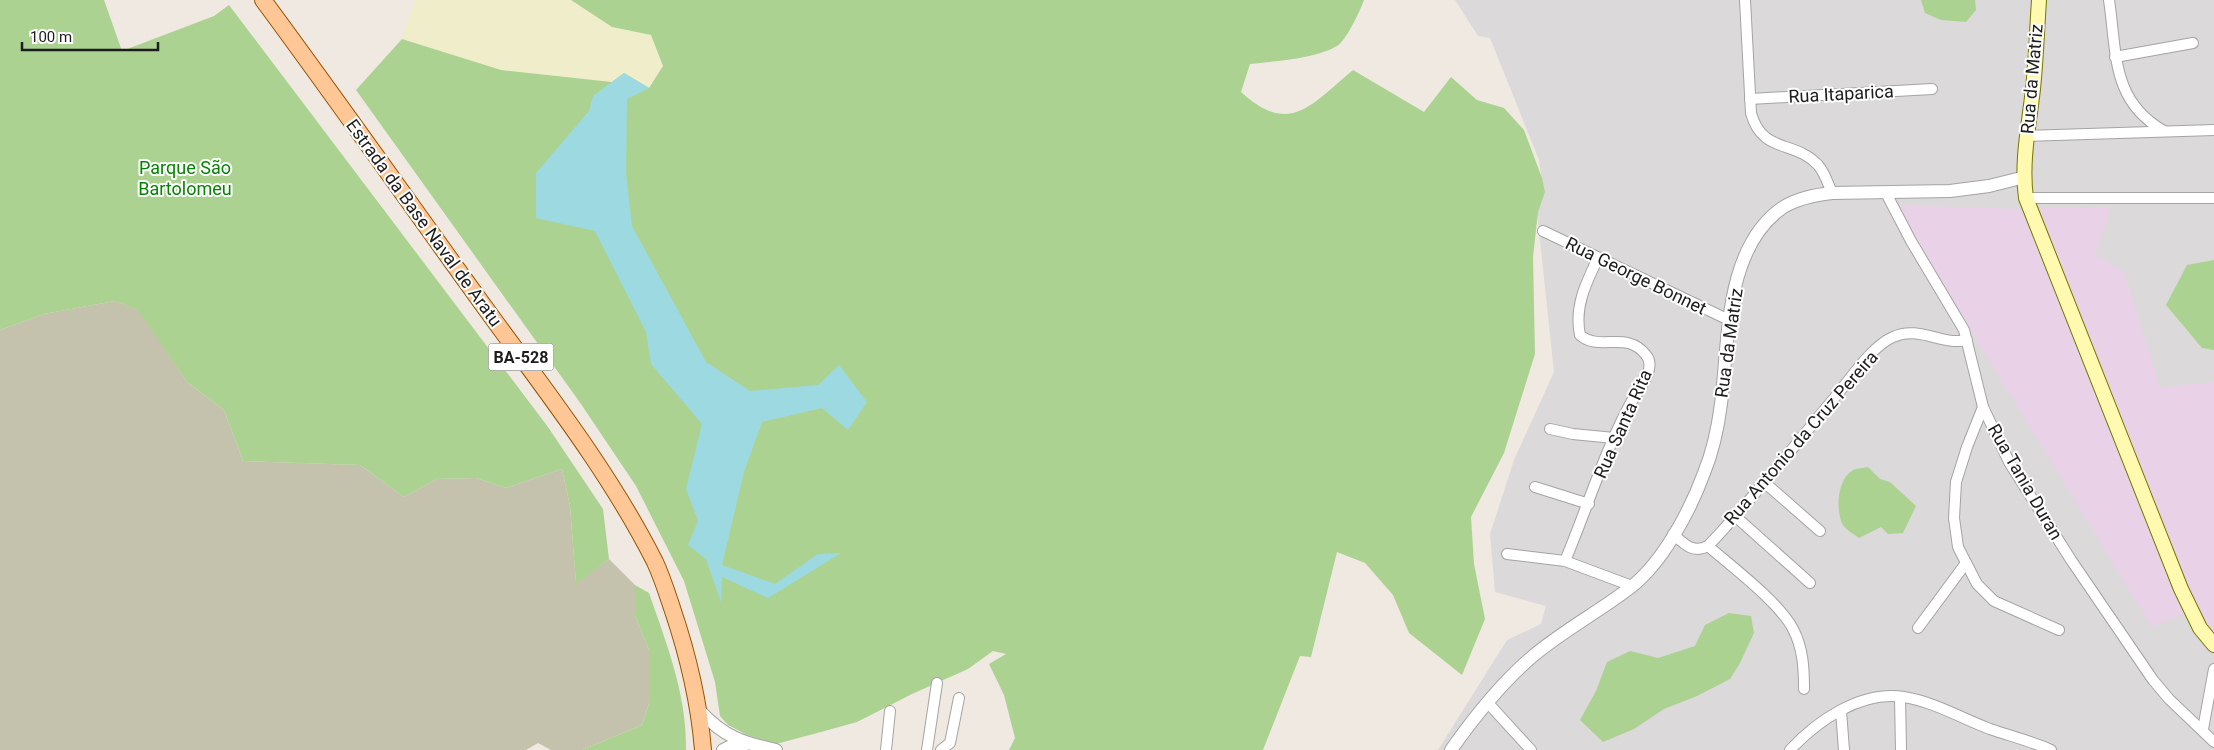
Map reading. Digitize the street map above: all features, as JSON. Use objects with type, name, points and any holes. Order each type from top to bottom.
[{"type":"main road","name":"Estrada da Base Naval de Aratu","points":[[263,0],[550,398],[614,490],[656,564],[663,582],[692,671],[700,711],[703,750]]},
{"type":"main road","name":"Rua da Matriz","points":[[2025,177],[2039,0]]},
{"type":"main road","points":[[2025,177],[2026,198],[2181,589],[2200,628],[2214,645]]},
{"type":"street","points":[[1746,0],[1750,99],[1754,123],[1767,140],[1809,158],[1818,166],[1832,193]]},
{"type":"street","points":[[2109,0],[2118,72],[2129,100],[2149,123],[2165,132]]},
{"type":"street","points":[[2115,57],[2193,43]]},
{"type":"street","name":"Rua Itaparica","points":[[1750,99],[1932,89]]},
{"type":"street","points":[[2027,136],[2214,130]]},
{"type":"street","name":"Rua da Matriz","points":[[1451,750],[1488,702],[1533,656],[1632,586],[1656,562],[1673,534],[1694,497],[1712,452],[1721,405],[1729,320],[1739,273],[1748,251],[1769,220],[1782,208],[1796,201],[1832,193],[1917,193],[1971,189],[2025,177]]},
{"type":"street","name":"Rua Tania Duran","points":[[1886,193],[1910,241],[1964,330],[1983,407],[1999,443],[2017,475],[2123,638],[2169,699],[2203,729],[2214,742]]},
{"type":"street","points":[[2026,198],[2214,198]]},
{"type":"street","name":"Rua George Bonnet","points":[[1543,231],[1729,320]]},
{"type":"street","name":"Rua Santa Rita","points":[[1565,561],[1628,406],[1648,372],[1650,359],[1635,344],[1593,341],[1580,335],[1578,315],[1581,300],[1598,258]]},
{"type":"street","name":"Rua Antonio da Cruz Pereira","points":[[1708,546],[1884,342],[1893,337],[1911,332],[1932,335],[1951,342],[1967,340]]},
{"type":"street","points":[[1983,407],[1967,447],[1956,482],[1955,538],[1966,563],[1981,588],[1994,601],[2059,630]]},
{"type":"street","points":[[1550,429],[1573,434],[1614,438]]},
{"type":"street","points":[[1764,482],[1820,531]]},
{"type":"street","points":[[1535,487],[1589,504]]},
{"type":"street","points":[[1735,516],[1810,583]]},
{"type":"street","points":[[1673,534],[1692,549],[1708,546],[1788,620],[1802,653],[1804,689]]},
{"type":"street","points":[[1507,554],[1565,561],[1632,586]]},
{"type":"street","points":[[1918,628],[1966,563]]},
{"type":"street","points":[[2203,729],[2214,669]]},
{"type":"street","points":[[927,750],[938,683]]},
{"type":"street","points":[[1790,750],[1811,729],[1841,711],[1871,699],[1888,696],[1928,704],[2051,750]]},
{"type":"street","points":[[1900,697],[1901,750]]},
{"type":"street","points":[[943,750],[948,746],[952,737],[958,698]]},
{"type":"street","points":[[1488,702],[1532,750]]},
{"type":"street","points":[[700,711],[726,735],[746,744],[776,750]]},
{"type":"street","points":[[886,750],[890,711]]},
{"type":"street","points":[[1841,711],[1844,750]]},
{"type":"street","points":[[724,750],[733,745],[746,744]]},
{"type":"shaded area","points":[[415,0],[571,0],[612,27],[651,34],[663,66],[649,88],[624,73],[612,82],[501,70],[402,39]]},
{"type":"shaded area","points":[[1455,0],[2214,0],[2214,750],[1438,750],[1507,640],[1541,624],[1546,606],[1495,592],[1490,534],[1514,460],[1554,372],[1535,194],[1541,174],[1539,160],[1490,38],[1478,36]]},
{"type":"shaded area","points":[[1897,205],[2018,209],[2111,207],[2095,254],[2124,272],[2160,387],[2214,382],[2214,637],[2193,609],[2152,627]]},
{"type":"shaded area","points":[[115,301],[139,310],[187,382],[224,410],[243,461],[360,465],[404,497],[437,479],[476,478],[506,488],[562,469],[570,506],[576,583],[609,559],[635,585],[635,616],[649,650],[649,703],[642,725],[582,750],[551,750],[538,743],[526,750],[0,750],[0,330],[44,314]]},
{"type":"green space","name":"Parque São Bartolomeu","points":[[0,0],[104,0],[122,51],[214,16],[229,5],[548,427],[603,509],[609,559],[576,584],[570,506],[562,469],[506,488],[476,478],[437,479],[404,497],[360,465],[243,461],[224,410],[187,382],[138,310],[115,301],[44,314],[0,330]]},
{"type":"green space","points":[[571,0],[1364,0],[1348,32],[1337,46],[1306,57],[1250,64],[1241,92],[1258,105],[1273,112],[1287,114],[1300,111],[1312,104],[1353,70],[1424,112],[1451,77],[1477,100],[1504,108],[1524,130],[1542,178],[1545,192],[1538,212],[1533,257],[1535,354],[1504,453],[1471,517],[1474,564],[1485,619],[1462,675],[1409,633],[1393,595],[1365,563],[1337,552],[1311,657],[1300,656],[1263,750],[1009,750],[1015,738],[1004,695],[989,664],[1006,654],[993,651],[968,669],[912,694],[857,722],[776,744],[747,735],[728,725],[720,716],[715,682],[684,581],[636,486],[581,404],[356,90],[402,39],[501,70],[612,82],[624,73],[649,88],[663,66],[651,35],[612,27]]},
{"type":"green space","points":[[1921,0],[1975,0],[1976,10],[1966,22],[1941,20],[1925,13]]},
{"type":"green space","points":[[2214,260],[2214,350],[2202,348],[2166,305],[2187,265]]},
{"type":"green space","points":[[1868,467],[1880,479],[1890,482],[1916,506],[1903,533],[1888,534],[1881,527],[1859,538],[1843,525],[1839,511],[1841,486],[1850,473],[1856,469]]},
{"type":"green space","points":[[635,585],[649,593],[675,670],[683,710],[686,750],[582,750],[642,725],[649,703],[649,650],[635,616]]},
{"type":"green space","points":[[1729,613],[1751,616],[1754,633],[1730,679],[1697,696],[1664,709],[1634,729],[1603,742],[1580,720],[1596,691],[1607,662],[1630,651],[1658,658],[1695,646],[1705,625]]},
{"type":"water","points":[[624,73],[649,88],[627,99],[626,173],[632,226],[706,362],[750,391],[818,385],[839,365],[867,402],[848,430],[822,408],[762,422],[744,472],[722,565],[775,584],[818,554],[841,553],[768,598],[722,577],[721,602],[706,559],[688,545],[698,521],[686,489],[702,424],[651,364],[646,332],[595,231],[536,218],[536,173],[589,111],[593,96]]}]
